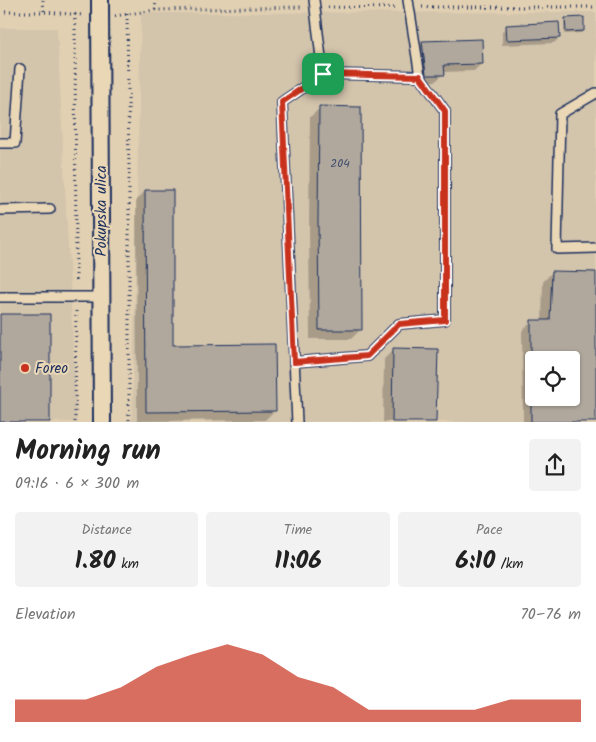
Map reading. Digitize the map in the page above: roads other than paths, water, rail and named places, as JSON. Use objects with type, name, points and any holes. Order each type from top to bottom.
[{"type":"street","name":"Pokupska ulica","points":[[100,0],[102,422]]},
{"type":"lane","points":[[314,4],[323,74]]},
{"type":"lane","points":[[294,362],[367,356],[399,324],[445,320],[445,111],[420,76],[408,4]]},
{"type":"lane","points":[[0,143],[15,142],[20,69]]},
{"type":"lane","points":[[296,422],[282,102],[323,74],[420,76]]},
{"type":"lane","points":[[596,93],[560,114],[557,249],[596,248]]},
{"type":"lane","points":[[0,210],[50,209]]},
{"type":"lane","points":[[0,296],[101,297]]},
{"type":"place","name":"Foreo","points":[[25,368]]}]
